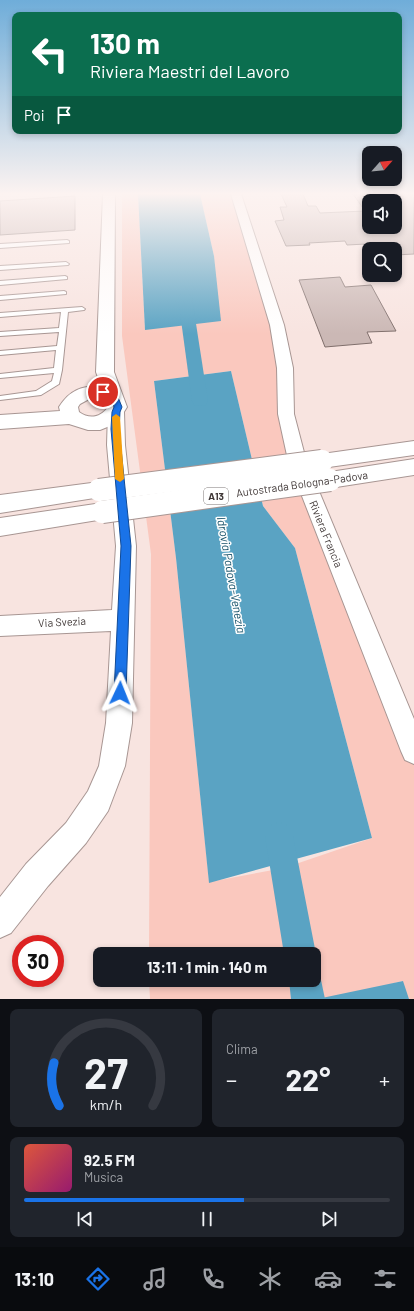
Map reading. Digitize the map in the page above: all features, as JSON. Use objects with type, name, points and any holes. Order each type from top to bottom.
[{"type":"main road","points":[[71,410],[81,422],[94,424],[107,420],[115,405],[105,372],[108,241]]},
{"type":"main road","points":[[71,410],[75,399],[88,392],[105,372]]},
{"type":"main road","points":[[88,392],[103,392],[115,405]]},
{"type":"main road","points":[[0,422],[71,410]]},
{"type":"main road","name":"Autostrada Bologna-Padova","points":[[0,526],[102,512],[326,470],[414,448]]},
{"type":"main road","name":"Autostrada Bologna-Padova","points":[[0,504],[99,490],[326,470],[414,467]]},
{"type":"street","name":"Riviera Francia","points":[[251,241],[277,325],[285,368],[286,414],[297,460],[414,751]]},
{"type":"street","points":[[0,922],[37,875],[76,833],[98,802],[112,766],[119,722],[126,546],[116,445],[115,405]]},
{"type":"street","points":[[94,424],[106,433],[116,445]]},
{"type":"street","name":"Via Svezia","points":[[0,626],[123,620]]},
{"type":"lane","points":[[0,246],[67,242]]},
{"type":"lane","points":[[0,268],[66,264]]},
{"type":"lane","points":[[0,283],[65,278]]},
{"type":"lane","points":[[0,298],[64,293]]},
{"type":"lane","points":[[0,315],[82,309]]},
{"type":"lane","points":[[0,398],[38,393],[56,382],[65,310]]},
{"type":"lane","points":[[0,334],[62,330]]},
{"type":"lane","points":[[0,353],[60,348]]},
{"type":"lane","points":[[0,376],[58,370]]},
{"type":"shaded area","points":[[122,241],[140,241],[145,330],[214,256],[211,241],[250,241],[277,325],[286,414],[414,752],[414,999],[409,999],[402,981],[335,999],[150,999],[149,987],[321,987],[321,947],[149,947],[151,554],[122,336]],"holes":[[[231,371],[263,506],[295,548],[372,838],[284,868],[209,882],[176,558],[154,381]]]},
{"type":"water","points":[[140,241],[211,241],[214,256],[221,321],[145,330]]},
{"type":"water","points":[[231,371],[263,506],[295,548],[372,838],[209,883],[176,558],[154,381]]},
{"type":"water","points":[[403,981],[409,999],[317,999]]},
{"type":"building","points":[[284,241],[414,241],[414,254],[402,255],[402,242],[362,242],[362,244],[347,245],[345,241],[309,243],[310,245],[286,246]]},
{"type":"building","points":[[340,277],[345,287],[371,285],[396,331],[367,332],[372,343],[325,347],[299,280]]},
{"type":"waterway","name":"Idrovia Padova-Venezia","points":[[185,298],[200,401]]},
{"type":"waterway","name":"Idrovia Padova-Venezia","points":[[279,836],[299,947]]},
{"type":"waterway","name":"Idrovia Padova-Venezia","points":[[306,987],[308,999]]},
{"type":"slow traffic","points":[[116,417],[116,445],[120,479]]},
{"type":"route","points":[[103,392],[114,397],[118,407],[116,412],[115,429],[126,546],[120,693]]}]
